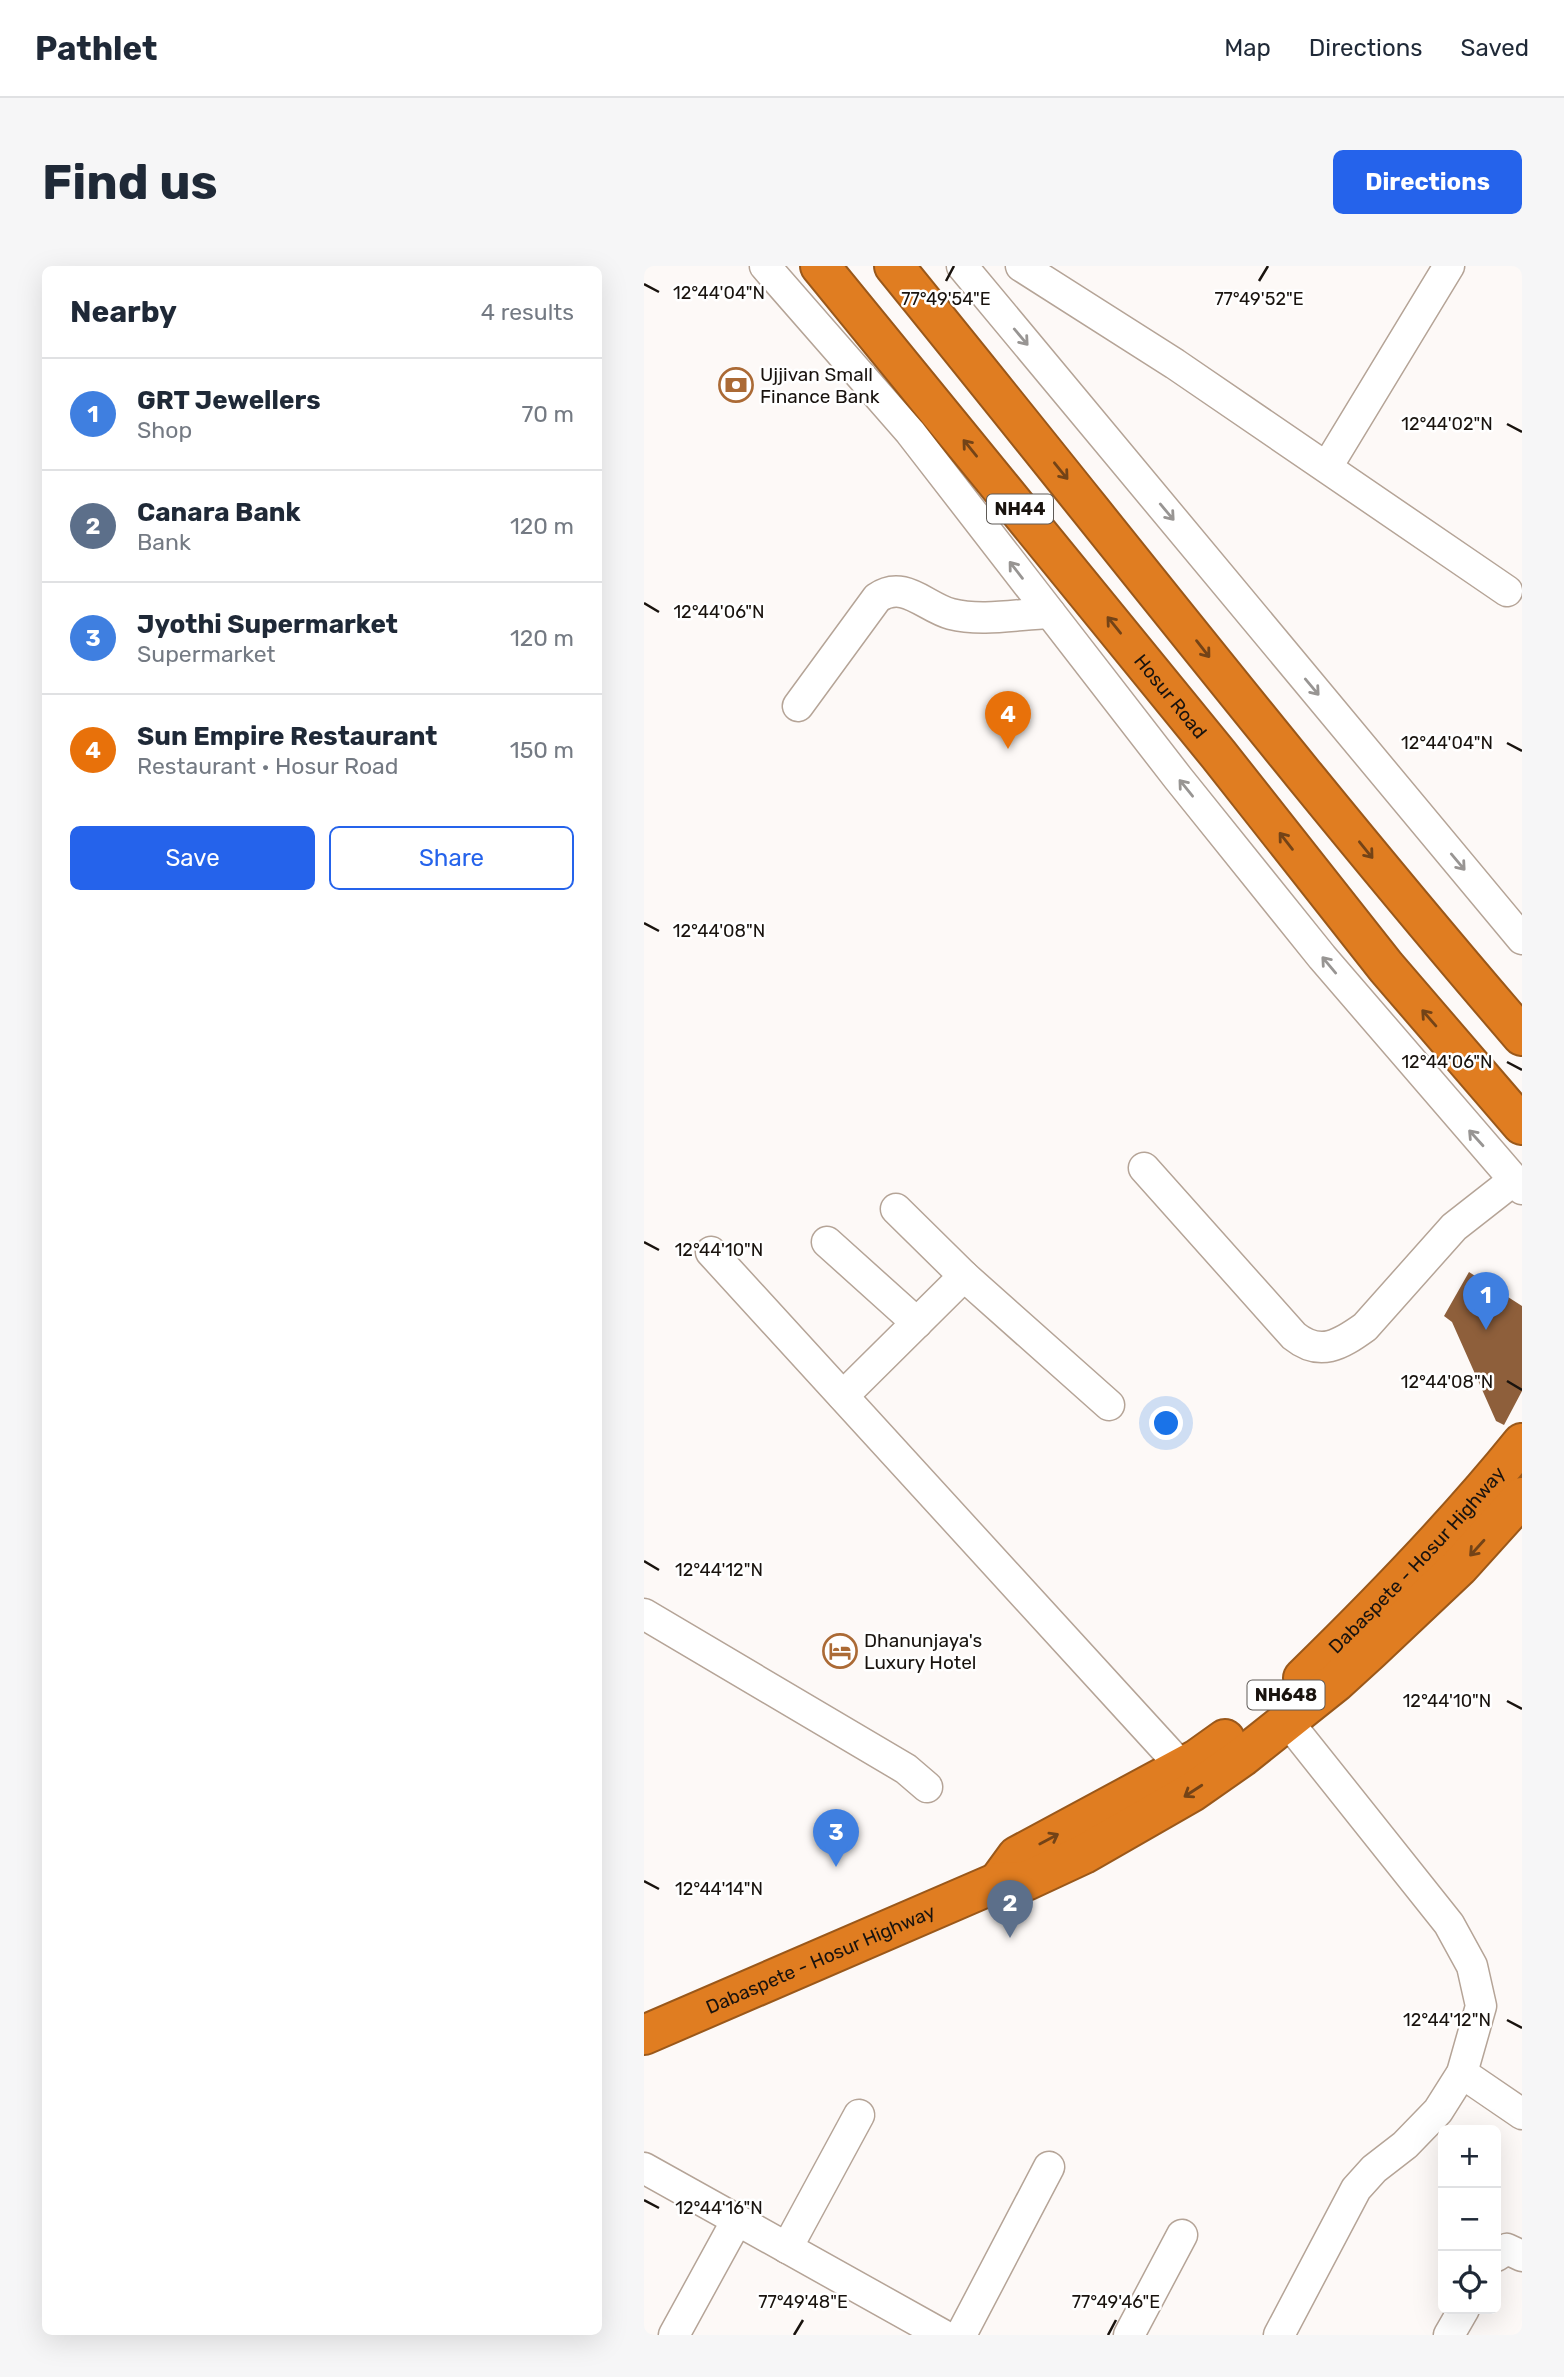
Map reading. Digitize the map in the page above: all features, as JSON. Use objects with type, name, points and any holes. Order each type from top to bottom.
[{"type":"highway","name":"Hosur Road","points":[[820,266],[1218,754],[1386,967],[1522,1125]]},
{"type":"highway","name":"NH44","points":[[894,266],[1424,922],[1522,1035]]},
{"type":"highway","name":"Dabaspete - Hosur Highway","points":[[998,1882],[1017,1856],[1182,1767],[1280,1700],[1356,1626],[1463,1512],[1522,1444]]},
{"type":"highway","name":"Dabaspete - Hosur Highway","points":[[644,2035],[998,1882],[1026,1881],[1084,1854],[1192,1792],[1288,1722],[1336,1682],[1459,1567],[1522,1497]]},
{"type":"street","points":[[765,266],[910,432],[1178,778],[1322,957],[1518,1184],[1454,1227],[1365,1327],[1329,1347],[1316,1349],[1294,1336],[1144,1168]]},
{"type":"street","points":[[1021,266],[1175,364],[1507,591]]},
{"type":"street","points":[[1327,467],[1449,266]]},
{"type":"street","points":[[976,273],[1522,939]]},
{"type":"street","points":[[798,706],[877,597],[887,591],[899,590],[949,614],[968,617],[1049,613]]},
{"type":"street","points":[[896,1209],[964,1276],[1109,1405]]},
{"type":"street","points":[[827,1242],[917,1323]]},
{"type":"street","points":[[711,1252],[1182,1767]]},
{"type":"street","points":[[843,1396],[964,1276]]},
{"type":"street","points":[[644,1614],[906,1769],[927,1787]]},
{"type":"street","points":[[1279,2335],[1356,2189],[1374,2168],[1405,2145],[1438,2111],[1462,2073],[1481,2006],[1472,1966],[1449,1924],[1288,1722]]},
{"type":"street","points":[[1462,2073],[1522,2115]]},
{"type":"street","points":[[787,2248],[859,2115]]},
{"type":"street","points":[[961,2335],[1049,2167]]},
{"type":"street","points":[[644,2168],[787,2248],[901,2325],[943,2335]]},
{"type":"street","points":[[674,2335],[737,2220]]},
{"type":"street","points":[[1129,2335],[1182,2235]]},
{"type":"street","points":[[1501,2253],[1507,2249],[1522,2256]]},
{"type":"street","points":[[1448,2335],[1461,2314]]},
{"type":"building","points":[[1469,1272],[1522,1306],[1522,1391],[1504,1425],[1496,1421],[1452,1322],[1444,1316]]},
{"type":"place","name":"Ujjivan Small Finance Bank","points":[[736,385]]},
{"type":"place","name":"Sun Empire Restaurant","points":[[1008,749]]},
{"type":"place","name":"GRT Jewellers","points":[[1486,1330]]},
{"type":"place","name":"Dhanunjaya's Luxury Hotel","points":[[840,1651]]},
{"type":"place","name":"Jyothi Supermarket","points":[[836,1867]]},
{"type":"place","name":"Canara Bank","points":[[1010,1938]]}]
